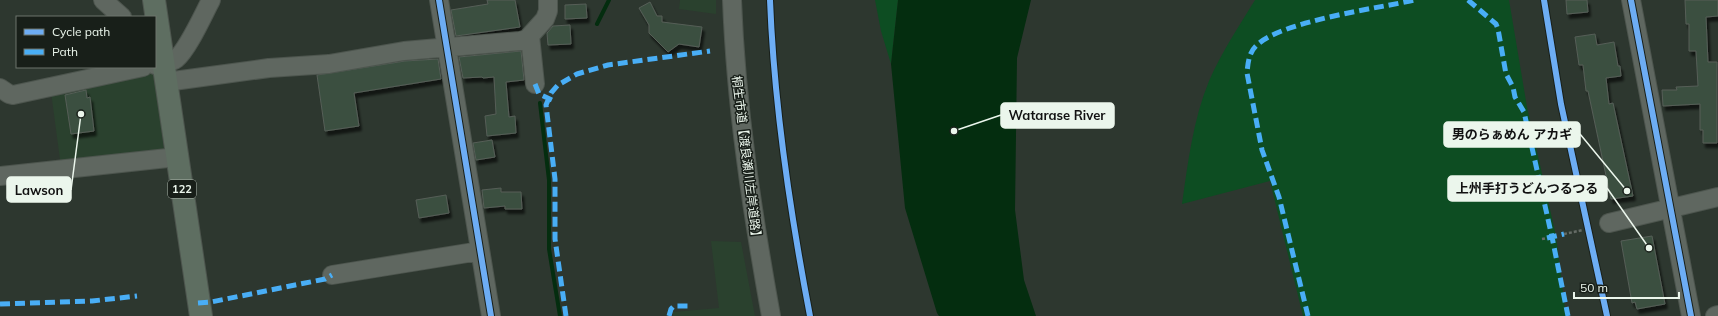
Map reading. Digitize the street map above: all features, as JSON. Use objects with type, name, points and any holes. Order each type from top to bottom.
[{"type":"highway","name":"122","points":[[154,0],[155,16]]},
{"type":"highway","name":"122","points":[[156,46],[157,69],[177,157],[201,316]]},
{"type":"street","points":[[103,0],[121,16]]},
{"type":"street","points":[[157,69],[172,62],[184,50],[211,0]]},
{"type":"street","points":[[439,0],[491,316]]},
{"type":"street","points":[[0,88],[9,94],[14,95],[157,69],[261,69],[329,64],[404,51],[520,41],[530,36],[547,15],[548,0]]},
{"type":"street","name":"桐生市道【渡良瀬川左岸道路】","points":[[732,0],[735,63],[745,149],[756,233],[772,316]]},
{"type":"street","points":[[1632,0],[1691,316]]},
{"type":"street","points":[[530,36],[535,84]]},
{"type":"street","points":[[0,176],[177,157]]},
{"type":"street","points":[[1609,223],[1718,198]]},
{"type":"street","points":[[332,275],[480,251]]},
{"type":"path","points":[[1586,221],[1590,236]]},
{"type":"path","points":[[1564,234],[1583,230]]},
{"type":"path","points":[[1542,238],[1547,238]]},
{"type":"shaded area","points":[[680,0],[716,0],[716,14],[679,9]]},
{"type":"shaded area","points":[[875,0],[898,0],[891,64],[881,31]]},
{"type":"shaded area","points":[[898,0],[1031,0],[1017,58],[1015,210],[1024,280],[1036,316],[939,316],[937,313],[905,208],[891,64]]},
{"type":"shaded area","points":[[1255,0],[1509,0],[1527,107],[1556,236],[1566,316],[1303,316],[1270,181],[1182,204],[1192,141],[1203,96],[1219,60]]},
{"type":"shaded area","points":[[150,71],[154,74],[165,156],[61,167],[51,92]]},
{"type":"shaded area","points":[[711,241],[741,242],[755,316],[673,316],[673,312],[719,308]]},
{"type":"building","points":[[487,0],[515,0],[520,27],[456,36],[451,10],[488,4]]},
{"type":"building","points":[[1566,0],[1587,0],[1588,12],[1567,14]]},
{"type":"building","points":[[1685,0],[1718,0],[1718,16],[1706,17],[1708,62],[1717,62],[1717,143],[1703,143],[1703,130],[1700,130],[1700,104],[1663,106],[1662,90],[1677,90],[1676,87],[1698,86],[1696,51],[1689,51],[1689,24],[1686,24]]},
{"type":"building","points":[[650,2],[657,16],[662,16],[662,22],[702,27],[699,47],[679,44],[668,52],[649,33],[649,25],[639,8]]},
{"type":"building","points":[[586,4],[587,18],[565,19],[565,5]]},
{"type":"building","points":[[570,25],[571,44],[548,45],[547,33],[553,26]]},
{"type":"building","points":[[1595,34],[1597,45],[1614,42],[1618,66],[1620,66],[1621,76],[1606,78],[1609,104],[1613,103],[1633,196],[1611,199],[1588,91],[1586,91],[1583,65],[1579,65],[1575,37]]},
{"type":"building","points":[[521,51],[524,80],[506,82],[509,117],[515,116],[516,133],[487,136],[485,116],[496,114],[494,77],[463,78],[459,57]]},
{"type":"building","points":[[438,59],[441,79],[354,93],[359,126],[325,131],[317,75],[405,61]]},
{"type":"building","points":[[86,90],[87,98],[90,97],[94,131],[71,134],[65,95]]},
{"type":"building","points":[[492,140],[495,157],[476,160],[473,143]]},
{"type":"building","points":[[501,188],[501,192],[521,192],[522,209],[505,209],[505,206],[484,208],[482,190]]},
{"type":"building","points":[[446,195],[449,213],[419,218],[416,200]]},
{"type":"building","points":[[1652,236],[1665,304],[1637,309],[1635,302],[1632,303],[1621,241]]},
{"type":"waterway","points":[[597,24],[609,0]]},
{"type":"waterway","points":[[540,103],[549,180],[549,249],[560,316]]},
{"type":"marked path","points":[[1308,316],[1279,197],[1262,150],[1247,73],[1249,58],[1257,45],[1269,37],[1287,29],[1332,16],[1415,0]]},
{"type":"marked path","points":[[1468,0],[1496,24],[1498,29],[1506,74],[1513,87],[1515,97],[1524,112],[1568,316]]},
{"type":"marked path","points":[[566,316],[555,239],[555,179],[546,105],[551,93],[558,85],[577,74],[608,65],[710,51]]},
{"type":"marked path","points":[[535,84],[539,94],[552,100]]},
{"type":"marked path","points":[[1547,238],[1564,234]]},
{"type":"marked path","points":[[198,303],[211,302],[325,279],[332,275]]},
{"type":"marked path","points":[[0,304],[92,301],[137,296]]},
{"type":"marked path","points":[[669,316],[671,309],[674,306],[689,306]]},
{"type":"cycle path","points":[[439,0],[491,316]]},
{"type":"cycle path","points":[[770,0],[775,79],[784,159],[810,316]]},
{"type":"cycle path","points":[[1544,0],[1561,104],[1607,316]]},
{"type":"cycle path","points":[[1631,0],[1691,316]]},
{"type":"place","name":"Lawson","points":[[81,114]]},
{"type":"place","name":"Watarase River","points":[[954,131]]},
{"type":"place","name":"男のらぁめん アカギ","points":[[1627,191]]},
{"type":"place","name":"上州手打うどんつるつる","points":[[1649,248]]}]
